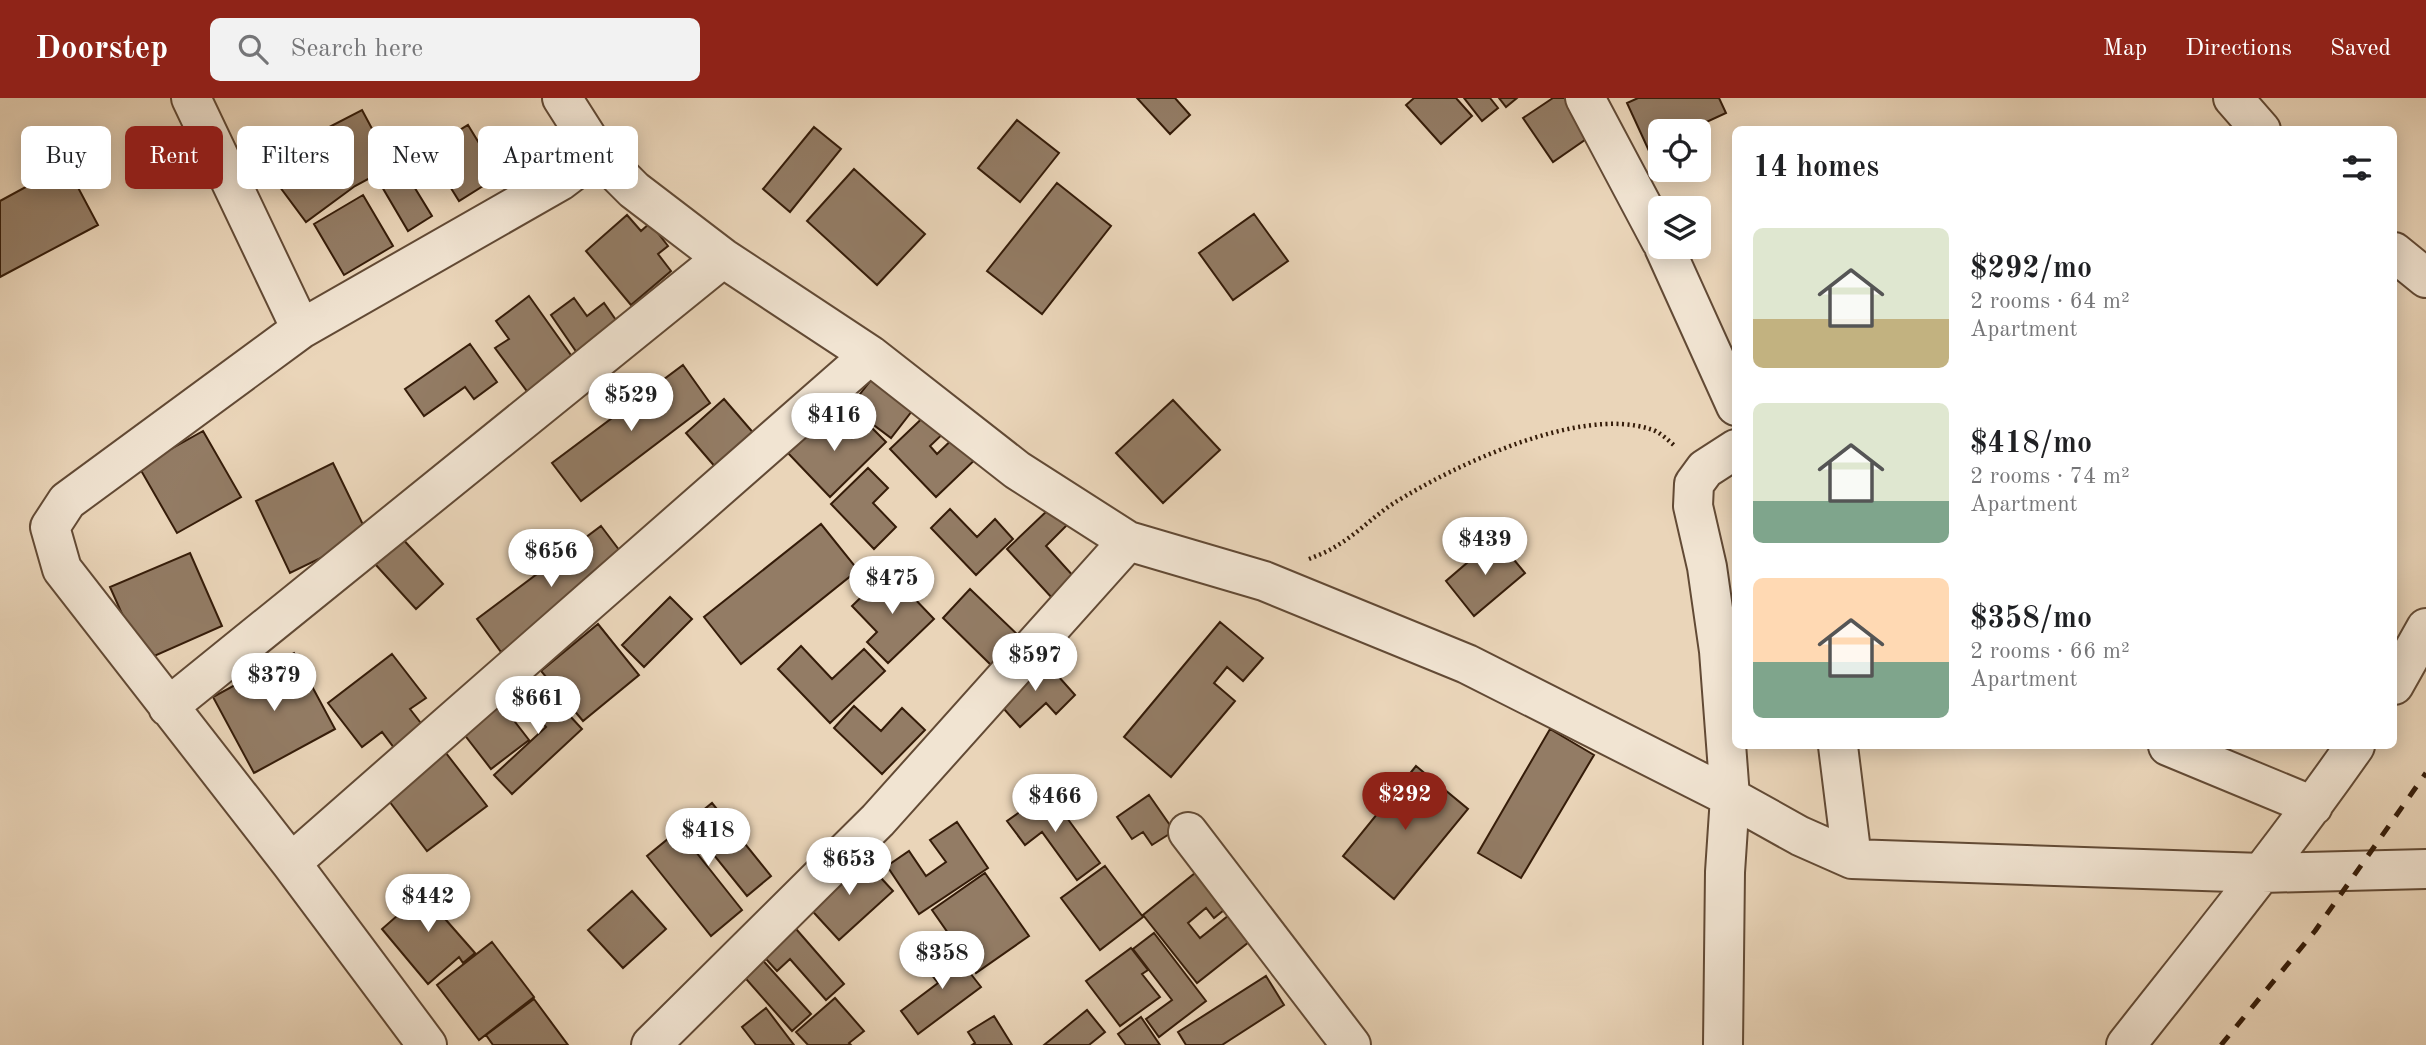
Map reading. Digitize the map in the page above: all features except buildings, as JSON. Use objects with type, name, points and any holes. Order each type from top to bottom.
[{"type":"street","points":[[191,98],[301,329]]},
{"type":"street","points":[[562,98],[580,126]]},
{"type":"street","points":[[1585,98],[1648,217]]},
{"type":"street","points":[[2233,98],[2258,126]]},
{"type":"street","points":[[427,1045],[291,863],[62,569],[50,527],[67,502],[301,329],[546,189]]},
{"type":"street","points":[[632,189],[723,258],[870,355],[1017,470],[1128,541],[1264,581],[1467,664],[1730,797],[1800,836],[1852,859],[2262,873],[2426,869]]},
{"type":"street","points":[[2397,254],[2426,278]]},
{"type":"street","points":[[169,707],[723,258]]},
{"type":"street","points":[[1669,259],[1732,396]]},
{"type":"street","points":[[291,863],[870,355]]},
{"type":"street","points":[[1721,459],[1694,484],[1693,506],[1707,567],[1719,651],[1730,797],[1725,872],[1723,1045]]},
{"type":"street","points":[[651,1045],[878,820],[1128,541]]},
{"type":"street","points":[[2397,680],[2426,628]]},
{"type":"street","points":[[1838,749],[1852,859]]},
{"type":"street","points":[[2175,749],[2313,806]]},
{"type":"street","points":[[2126,1045],[2262,873],[2354,749]]},
{"type":"street","points":[[1188,832],[1351,1045]]},
{"type":"path","points":[[1264,581],[1338,545],[1391,505],[1436,478],[1500,451],[1561,430],[1605,422],[1652,429],[1721,459]]},
{"type":"railway","points":[[2221,1045],[2315,931],[2426,773]]}]
